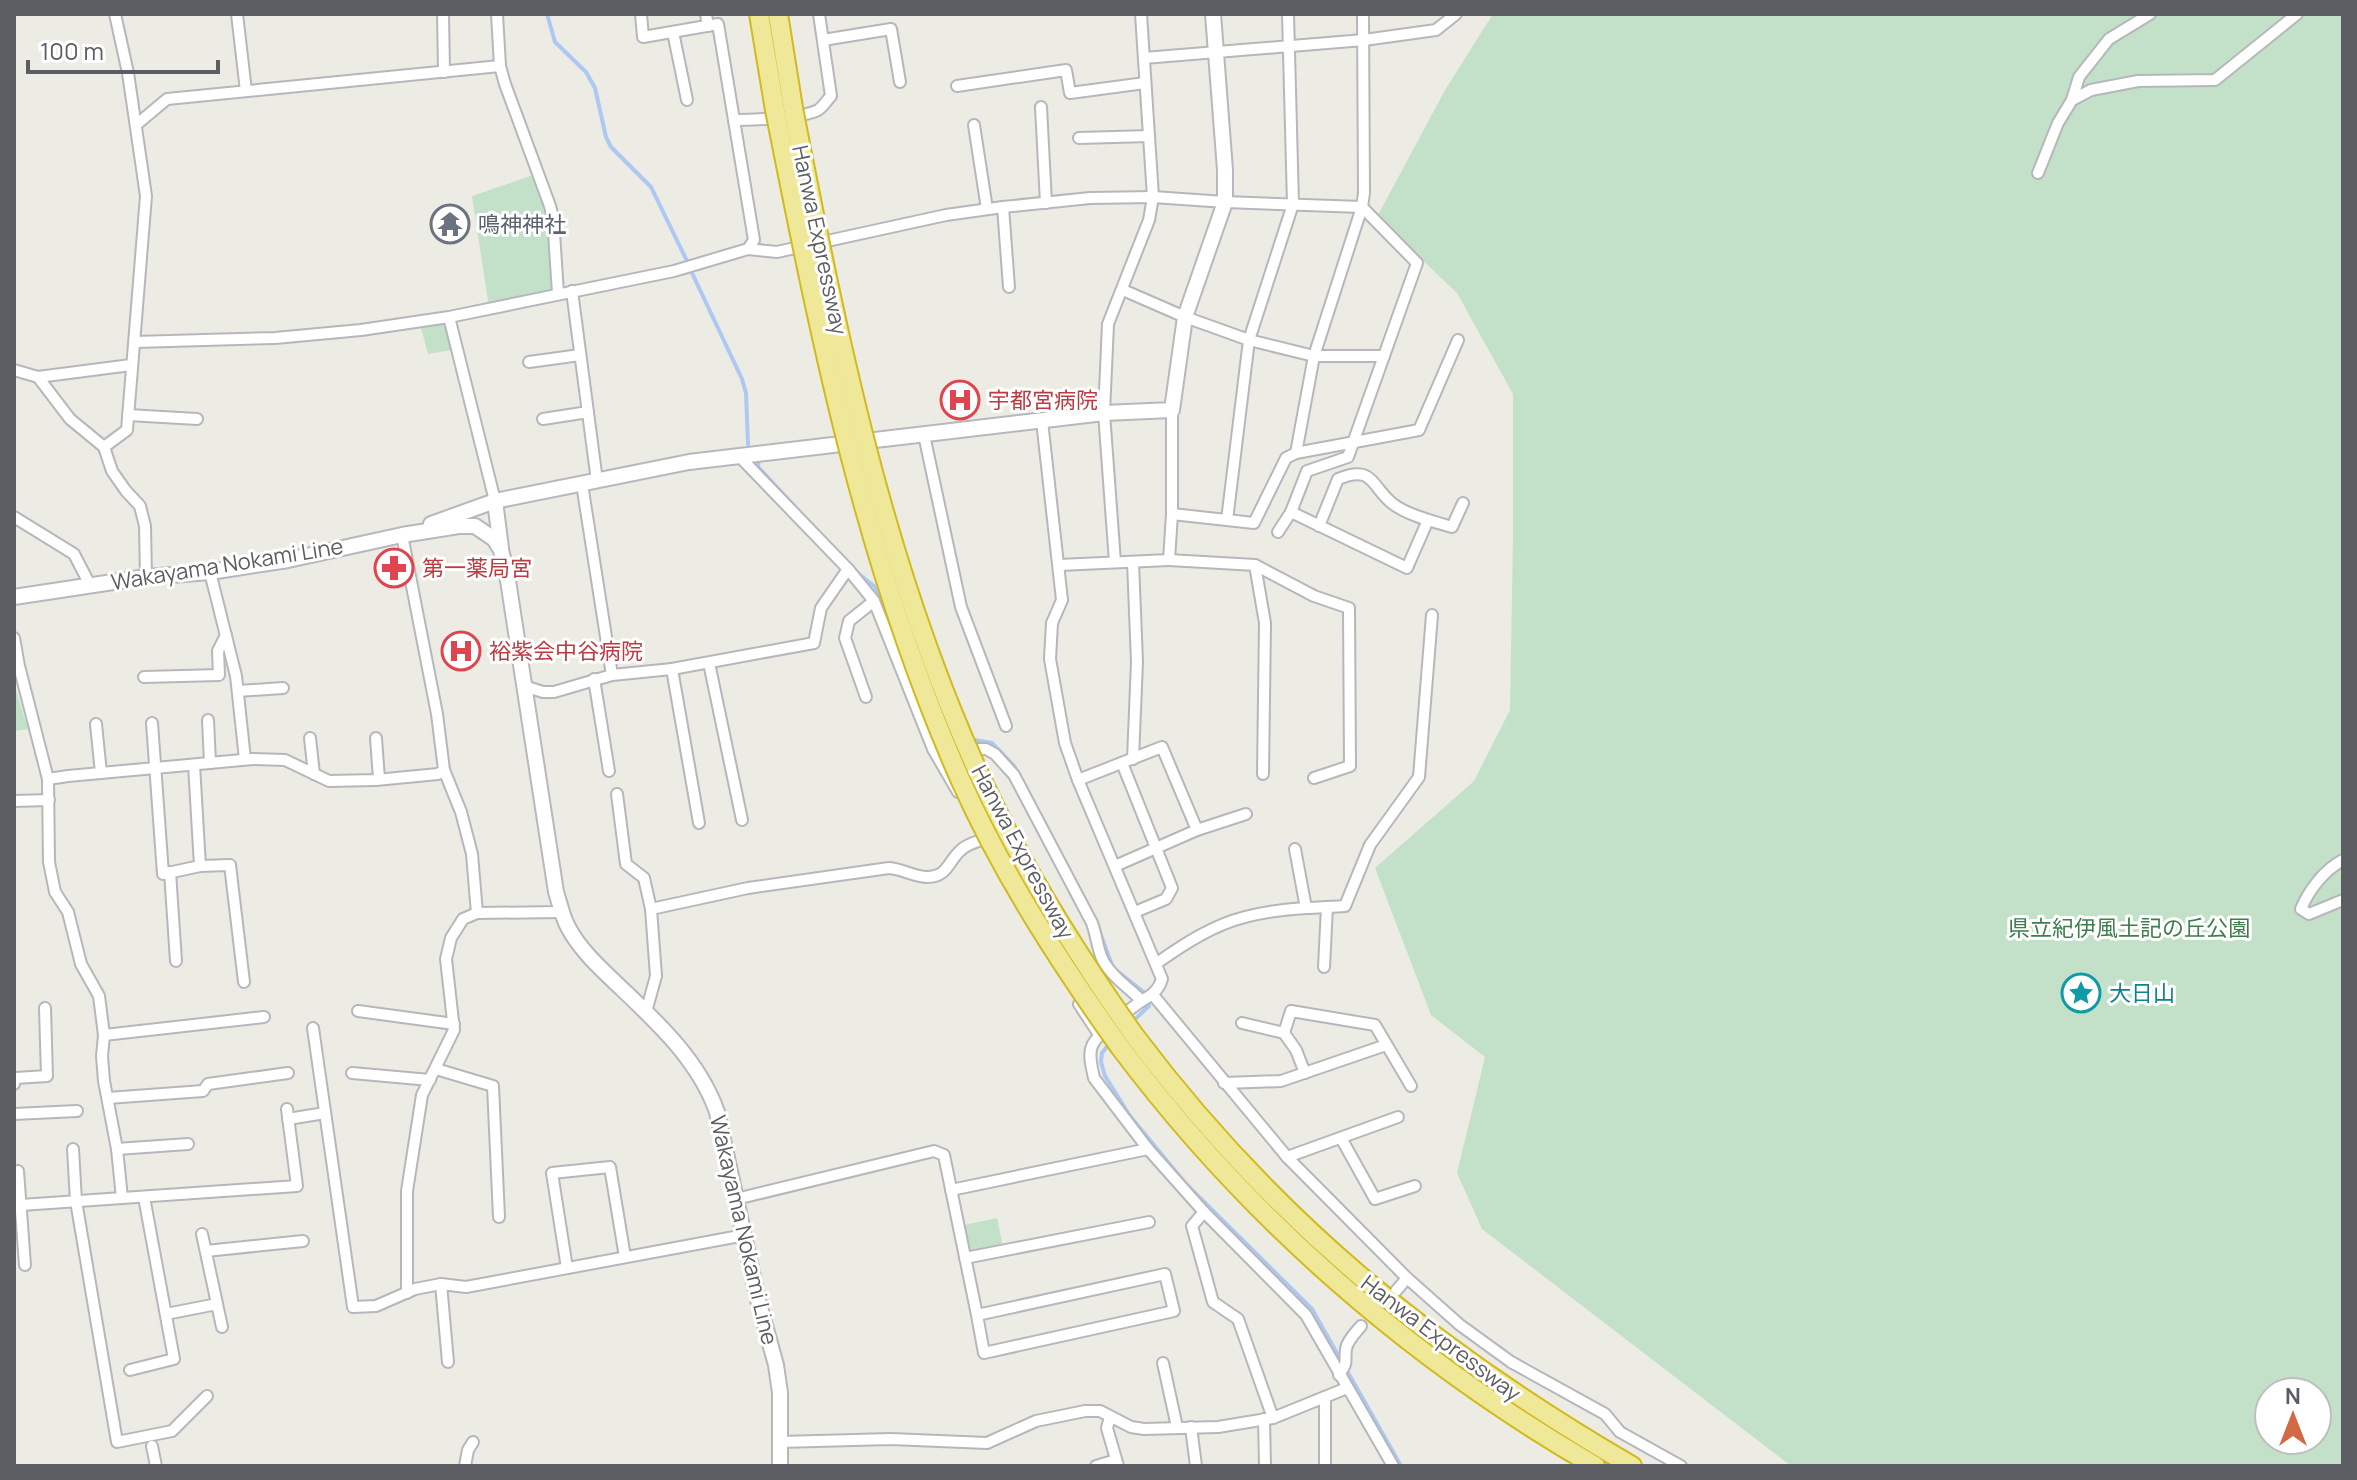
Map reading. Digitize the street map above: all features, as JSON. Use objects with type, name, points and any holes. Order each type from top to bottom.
[{"type":"highway","name":"Hanwa Expressway","points":[[759,14],[784,109],[823,348],[867,519],[902,635],[926,699],[962,783],[1003,864],[1074,981],[1278,1203],[1346,1266],[1484,1374],[1632,1466]]},
{"type":"highway","name":"Hanwa Expressway","points":[[778,14],[784,109]]},
{"type":"highway","name":"Hanwa Expressway","points":[[1127,1041],[1180,1124],[1265,1215],[1332,1279],[1473,1389],[1595,1466]]},
{"type":"main road","points":[[402,535],[495,501],[689,462],[1104,413],[1172,410],[1185,317],[1225,202],[1213,14]]},
{"type":"main road","points":[[495,501],[501,550]]},
{"type":"main road","name":"Wakayama Nokami Line","points":[[14,597],[288,560],[459,526],[475,526],[494,539],[501,550],[507,574],[556,892],[562,912],[569,930],[595,963],[675,1042],[711,1094],[776,1365],[780,1393],[780,1466]]},
{"type":"street","points":[[104,447],[127,430],[146,196],[128,73],[115,14]]},
{"type":"street","points":[[237,14],[246,91]]},
{"type":"street","points":[[443,14],[444,72]]},
{"type":"street","points":[[497,14],[500,66],[553,218],[558,293]]},
{"type":"street","points":[[641,14],[643,37],[718,24],[754,240],[748,249]]},
{"type":"street","points":[[706,14],[708,26]]},
{"type":"street","points":[[734,120],[764,120],[817,110],[831,96],[819,14]]},
{"type":"street","points":[[1115,562],[1104,413],[1108,324],[1149,220],[1153,197],[1141,14]]},
{"type":"street","points":[[1227,520],[1249,340],[1293,204],[1288,14]]},
{"type":"street","points":[[1296,453],[1314,356],[1362,207],[1363,14]]},
{"type":"street","points":[[1434,14],[1436,30]]},
{"type":"street","points":[[1144,58],[1364,40],[1436,30],[1456,14]]},
{"type":"street","points":[[2038,173],[2058,123],[2072,100],[2079,77],[2109,39],[2150,14]]},
{"type":"street","points":[[2072,100],[2091,90],[2138,81],[2215,80],[2297,14]]},
{"type":"street","points":[[823,40],[891,29],[900,82]]},
{"type":"street","points":[[673,32],[687,100]]},
{"type":"street","points":[[136,125],[167,99],[500,66]]},
{"type":"street","points":[[957,86],[1066,70],[1070,93],[1145,83]]},
{"type":"street","points":[[1041,107],[1046,203]]},
{"type":"street","points":[[974,125],[987,209]]},
{"type":"street","points":[[1079,138],[1149,136]]},
{"type":"street","points":[[135,342],[275,338],[449,317],[674,271],[748,249],[777,252],[946,215],[1003,207],[1090,198],[1153,197],[1362,207],[1417,263],[1348,457],[1307,471],[1291,512],[1278,532]]},
{"type":"street","points":[[1003,207],[1009,287]]},
{"type":"street","points":[[1123,290],[1249,340],[1314,356],[1384,356]]},
{"type":"street","points":[[572,291],[588,412],[590,482],[612,675]]},
{"type":"street","points":[[449,317],[495,501]]},
{"type":"street","points":[[1172,514],[1254,523],[1286,458],[1296,453],[1419,430],[1458,340]]},
{"type":"street","points":[[529,362],[580,355]]},
{"type":"street","points":[[14,370],[38,377],[131,365]]},
{"type":"street","points":[[38,377],[70,419],[104,447],[112,471],[140,506],[145,526],[146,577]]},
{"type":"street","points":[[1169,560],[1172,410]]},
{"type":"street","points":[[543,419],[588,412]]},
{"type":"street","points":[[128,415],[197,419]]},
{"type":"street","points":[[1042,421],[1062,600],[1052,623],[1050,659],[1065,743],[1162,979],[1147,998],[1091,1047],[1094,1078],[1148,1149],[1204,1212],[1306,1315],[1342,1371],[1347,1388],[1393,1466]]},
{"type":"street","points":[[924,435],[961,607],[1006,726]]},
{"type":"street","points":[[739,456],[848,569],[874,601],[933,749],[1039,939],[1100,1036]]},
{"type":"street","points":[[1319,526],[1338,479],[1349,474],[1363,474],[1373,480],[1393,505],[1452,527],[1463,503]]},
{"type":"street","points":[[1291,512],[1407,568],[1428,520]]},
{"type":"street","points":[[14,517],[74,554],[90,585]]},
{"type":"street","points":[[402,535],[437,714],[444,770],[461,812],[472,854],[477,913]]},
{"type":"street","points":[[1059,565],[1169,560],[1255,565],[1314,596],[1349,608],[1350,766],[1314,778]]},
{"type":"street","points":[[1133,562],[1137,662],[1127,761],[1172,888],[1166,899],[1135,912]]},
{"type":"street","points":[[1255,565],[1265,623],[1263,774]]},
{"type":"street","points":[[524,686],[554,692],[612,675],[672,669],[814,643],[821,608],[848,569]]},
{"type":"street","points":[[210,572],[238,691],[245,759]]},
{"type":"street","points":[[866,697],[845,638],[849,621],[874,601]]},
{"type":"street","points":[[1157,963],[1196,937],[1244,917],[1286,910],[1345,906],[1370,845],[1419,777],[1432,615]]},
{"type":"street","points":[[144,677],[219,675],[218,651],[226,635]]},
{"type":"street","points":[[14,638],[48,779],[49,862],[55,892],[68,912],[81,964],[99,996],[104,1035],[102,1056],[122,1198]]},
{"type":"street","points":[[709,663],[742,820]]},
{"type":"street","points":[[672,669],[699,823]]},
{"type":"street","points":[[594,679],[609,771]]},
{"type":"street","points":[[238,691],[283,688]]},
{"type":"street","points":[[208,720],[210,763]]},
{"type":"street","points":[[152,723],[163,874],[200,866],[230,865],[244,982]]},
{"type":"street","points":[[96,724],[101,773]]},
{"type":"street","points":[[310,738],[314,774]]},
{"type":"street","points":[[376,738],[379,779]]},
{"type":"street","points":[[1078,780],[1162,747],[1197,830]]},
{"type":"street","points":[[933,749],[986,749],[995,754],[1014,775],[1092,923],[1101,957],[1109,969],[1147,998],[1287,1157],[1407,1278],[1460,1325],[1511,1362],[1605,1414],[1620,1432],[1681,1466]]},
{"type":"street","points":[[48,779],[245,759],[285,760],[329,781],[438,774],[444,770]]},
{"type":"street","points":[[194,765],[200,866]]},
{"type":"street","points":[[617,794],[626,864],[644,878],[651,909],[656,976],[646,1012]]},
{"type":"street","points":[[14,801],[49,800]]},
{"type":"street","points":[[1115,866],[1197,830],[1246,814]]},
{"type":"street","points":[[651,909],[748,888],[889,868],[924,877],[938,876],[947,870],[964,847],[984,839]]},
{"type":"street","points":[[1295,849],[1306,908]]},
{"type":"street","points":[[2343,860],[2334,864],[2308,893],[2301,909],[2309,914],[2343,900]]},
{"type":"street","points":[[170,872],[176,961]]},
{"type":"street","points":[[1324,967],[1327,907]]},
{"type":"street","points":[[407,1293],[407,1191],[422,1095],[454,1030],[446,959],[451,938],[463,919],[477,913],[562,912]]},
{"type":"street","points":[[14,1084],[16,1078],[47,1076],[45,1008]]},
{"type":"street","points":[[358,1011],[454,1024]]},
{"type":"street","points":[[1284,1033],[1291,1011],[1375,1025],[1411,1086]]},
{"type":"street","points":[[104,1035],[264,1017]]},
{"type":"street","points":[[1242,1023],[1284,1033],[1296,1050],[1305,1073]]},
{"type":"street","points":[[313,1028],[353,1307],[376,1306],[441,1284],[466,1287],[745,1235]]},
{"type":"street","points":[[1224,1083],[1281,1081],[1386,1045]]},
{"type":"street","points":[[436,1069],[493,1086],[499,1217]]},
{"type":"street","points":[[108,1098],[203,1091],[208,1084],[288,1073]]},
{"type":"street","points":[[352,1073],[430,1080]]},
{"type":"street","points":[[14,1114],[77,1111]]},
{"type":"street","points":[[21,1205],[297,1186],[287,1114],[325,1113]]},
{"type":"street","points":[[1287,1157],[1398,1117]]},
{"type":"street","points":[[1341,1138],[1375,1199],[1415,1186]]},
{"type":"street","points":[[117,1149],[188,1144]]},
{"type":"street","points":[[73,1149],[76,1201],[117,1442],[172,1431],[207,1396]]},
{"type":"street","points":[[951,1190],[1148,1149]]},
{"type":"street","points":[[736,1199],[934,1151],[944,1155],[984,1353],[1174,1311],[1165,1274],[977,1315]]},
{"type":"street","points":[[567,1268],[552,1173],[610,1167],[625,1257]]},
{"type":"street","points":[[18,1171],[21,1205],[18,1230],[25,1265]]},
{"type":"street","points":[[130,1370],[174,1359],[144,1197]]},
{"type":"street","points":[[1204,1212],[1192,1226],[1213,1302],[1238,1319],[1268,1418],[1265,1466]]},
{"type":"street","points":[[965,1258],[1149,1222]]},
{"type":"street","points":[[202,1234],[222,1327]]},
{"type":"street","points":[[206,1251],[303,1241]]},
{"type":"street","points":[[1396,1291],[1407,1278]]},
{"type":"street","points":[[441,1284],[448,1362]]},
{"type":"street","points":[[166,1314],[217,1304]]},
{"type":"street","points":[[1342,1371],[1346,1349],[1361,1326]]},
{"type":"street","points":[[1163,1363],[1177,1427]]},
{"type":"street","points":[[780,1442],[891,1439],[987,1443],[1036,1421],[1085,1411],[1100,1411],[1131,1427],[1144,1429],[1218,1427],[1268,1418],[1347,1388]]},
{"type":"street","points":[[1325,1397],[1325,1466]]},
{"type":"street","points":[[1096,1466],[1117,1463],[1107,1428],[1110,1417]]},
{"type":"street","points":[[1191,1427],[1196,1466]]},
{"type":"street","points":[[465,1466],[473,1442]]},
{"type":"street","points":[[152,1446],[156,1466]]},
{"type":"green space","name":"県立紀伊風土記の丘公園","points":[[1493,14],[2343,14],[2343,1466],[1791,1466],[1482,1229],[1457,1173],[1485,1057],[1431,1015],[1375,868],[1474,781],[1510,710],[1513,394],[1457,293],[1377,217],[1445,90]]},
{"type":"green space","points":[[536,174],[550,210],[556,292],[489,307],[472,196]]},
{"type":"green space","points":[[450,320],[458,349],[428,354],[420,324]]},
{"type":"green space","points":[[14,684],[28,729],[14,731]]},
{"type":"green space","points":[[997,1218],[1003,1247],[969,1253],[964,1225]]},
{"type":"waterway","points":[[547,14],[555,42],[586,72],[595,88],[611,147],[651,187],[687,261]]},
{"type":"waterway","points":[[692,273],[742,379],[746,393],[748,444]]},
{"type":"waterway","points":[[759,459],[758,467],[797,509]]},
{"type":"waterway","points":[[855,571],[874,586],[893,629]]},
{"type":"waterway","points":[[969,739],[992,743],[1014,766],[1074,879]]},
{"type":"waterway","points":[[1095,919],[1113,968],[1145,993],[1149,1006],[1131,1023]]},
{"type":"waterway","points":[[1110,1043],[1102,1053],[1101,1062],[1105,1076],[1130,1116],[1186,1184],[1312,1309],[1401,1466]]},
{"type":"place","name":"鳴神神社","points":[[450,224]]},
{"type":"place","name":"宇都宮病院","points":[[960,400]]},
{"type":"place","name":"第一薬局宮","points":[[394,568]]},
{"type":"place","name":"裕紫会中谷病院","points":[[461,651]]},
{"type":"place","name":"大日山","points":[[2081,993]]}]
